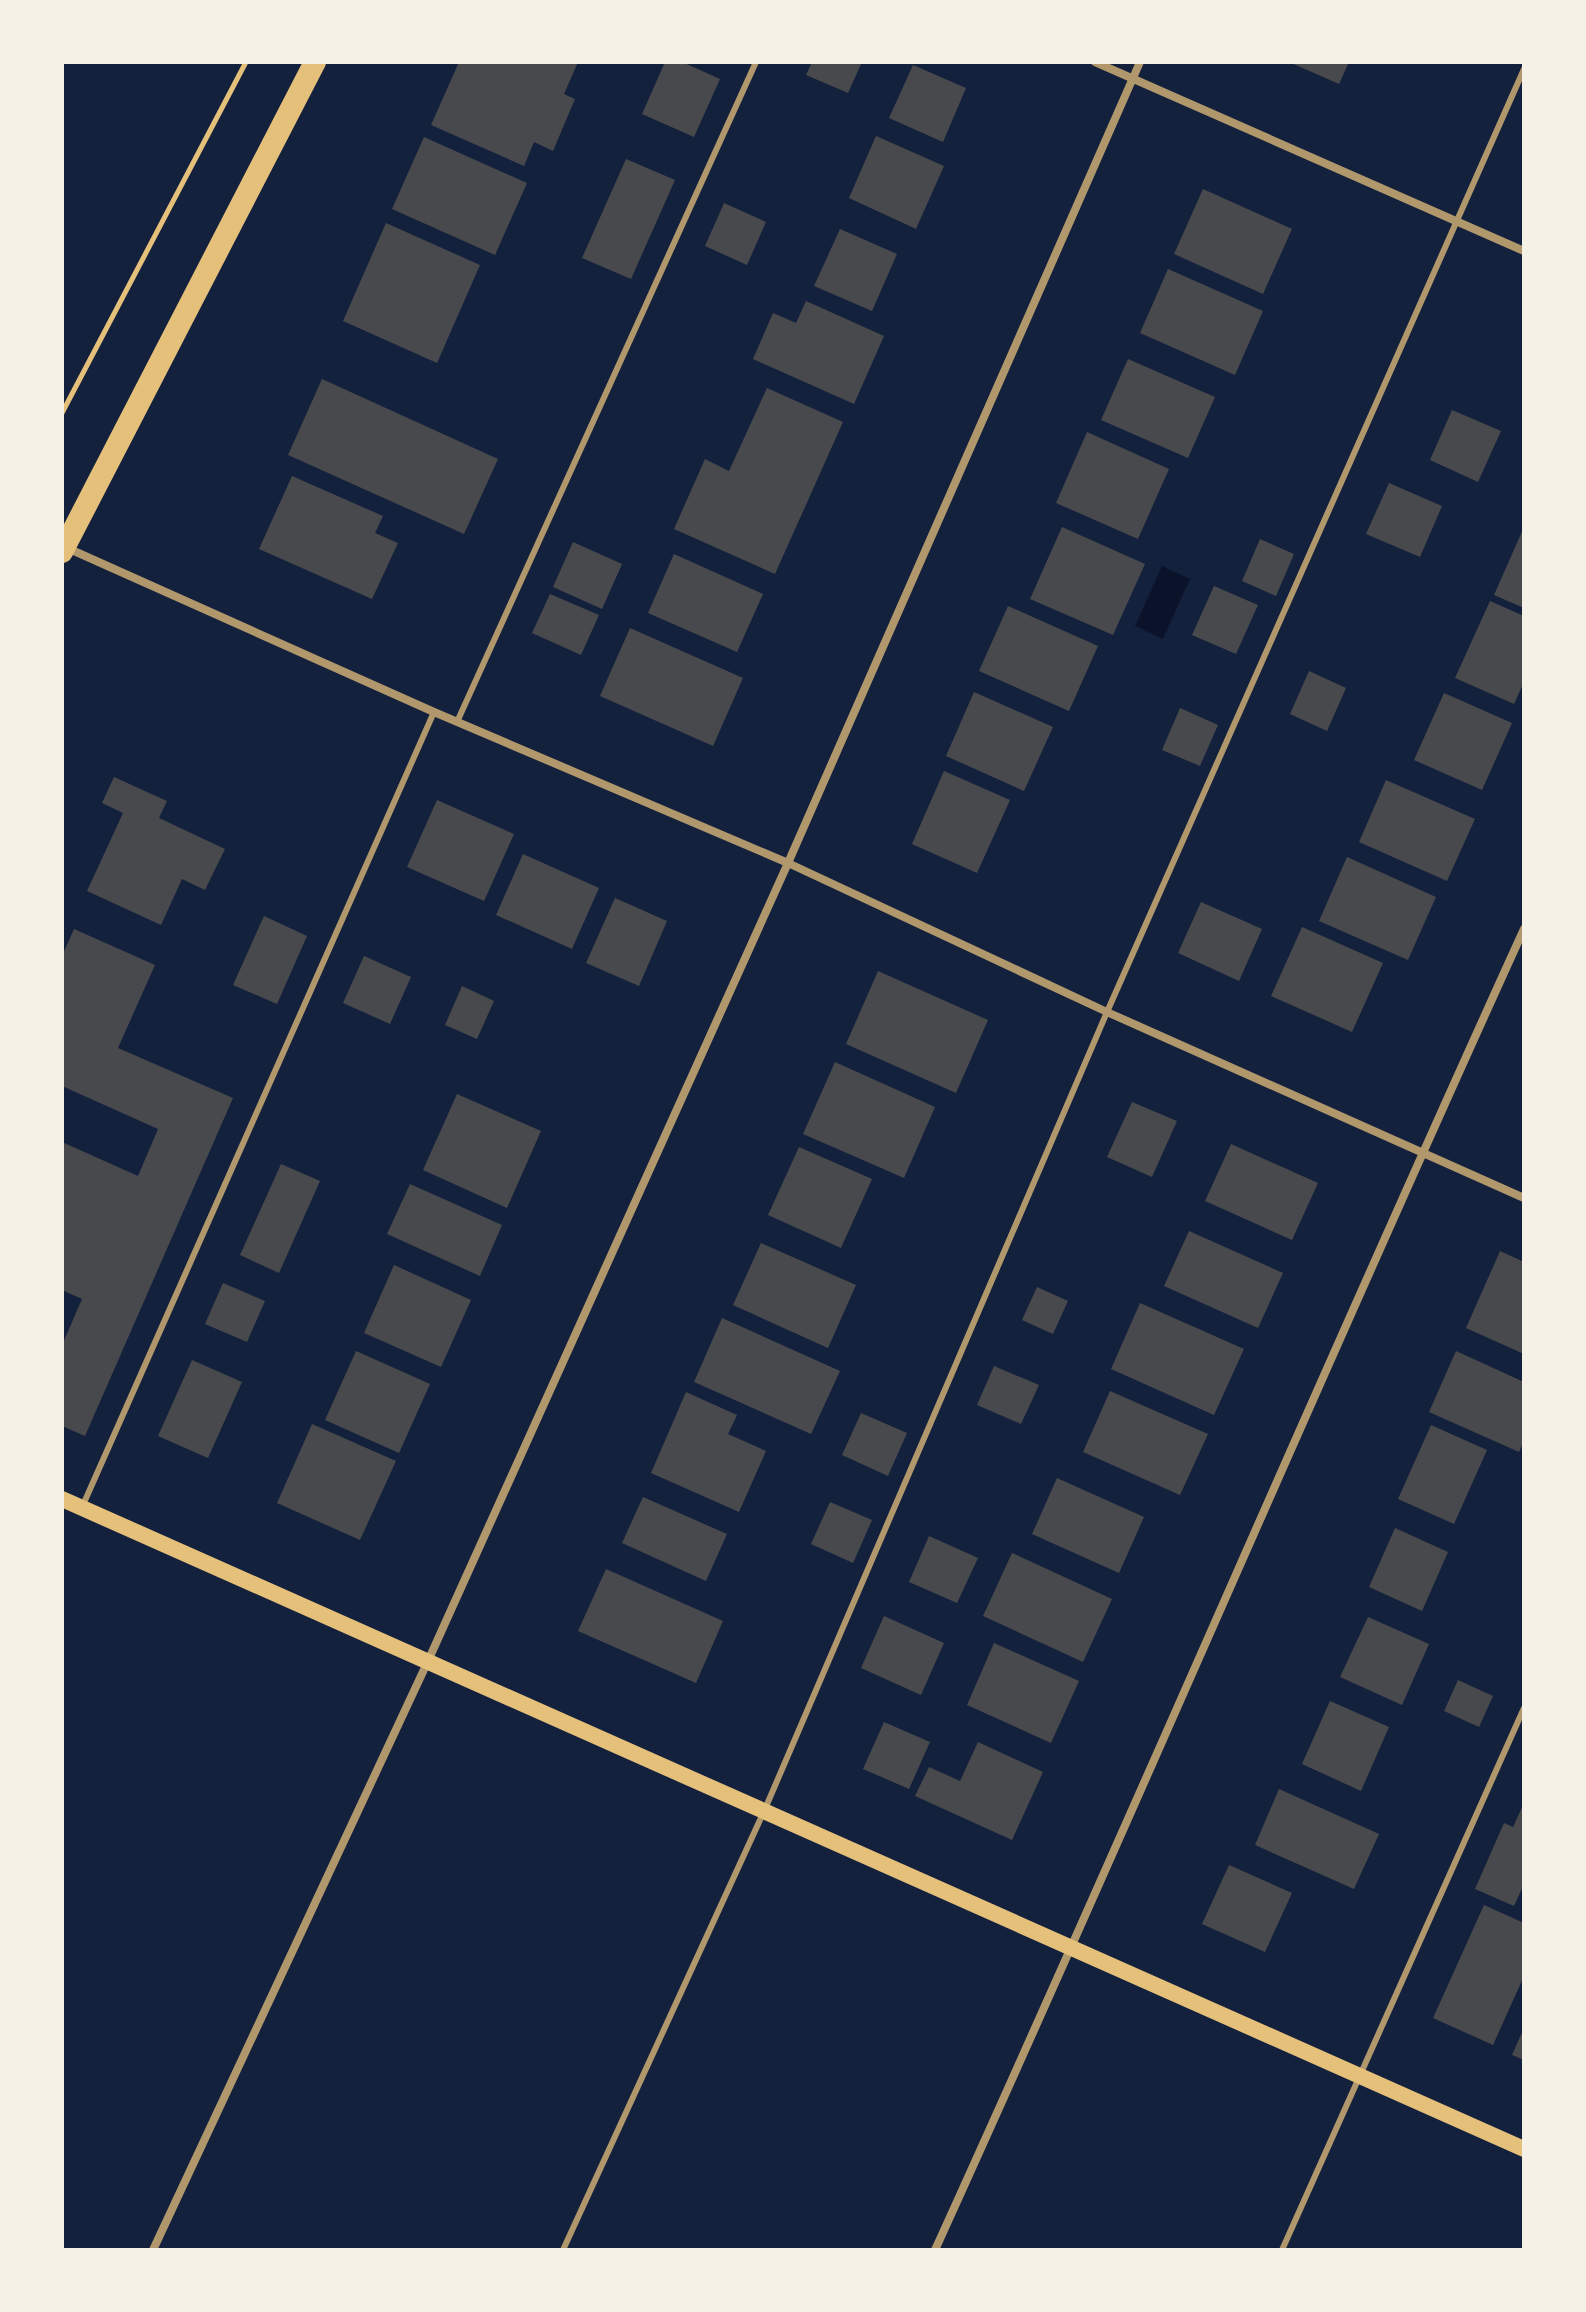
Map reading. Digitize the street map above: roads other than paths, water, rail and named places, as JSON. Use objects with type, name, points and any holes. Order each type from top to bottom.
[{"type":"highway","points":[[63,550],[315,62]]},
{"type":"main road","points":[[62,1499],[1074,1946],[1524,2149]]},
{"type":"street","points":[[1095,62],[1524,251]]},
{"type":"street","points":[[153,2250],[428,1661],[788,863],[1140,62]]},
{"type":"street","points":[[63,550],[788,863],[1107,1012],[1524,1198]]},
{"type":"street","points":[[935,2250],[1074,1946],[1422,1152],[1524,929]]},
{"type":"lane","points":[[457,722],[756,62]]},
{"type":"lane","points":[[563,2250],[765,1809],[1107,1012],[1524,69]]},
{"type":"lane","points":[[82,1508],[434,712]]},
{"type":"lane","points":[[1282,2250],[1362,2077],[1524,1708]]},
{"type":"water","points":[[1162,566],[1190,579],[1163,639],[1135,626]]}]
